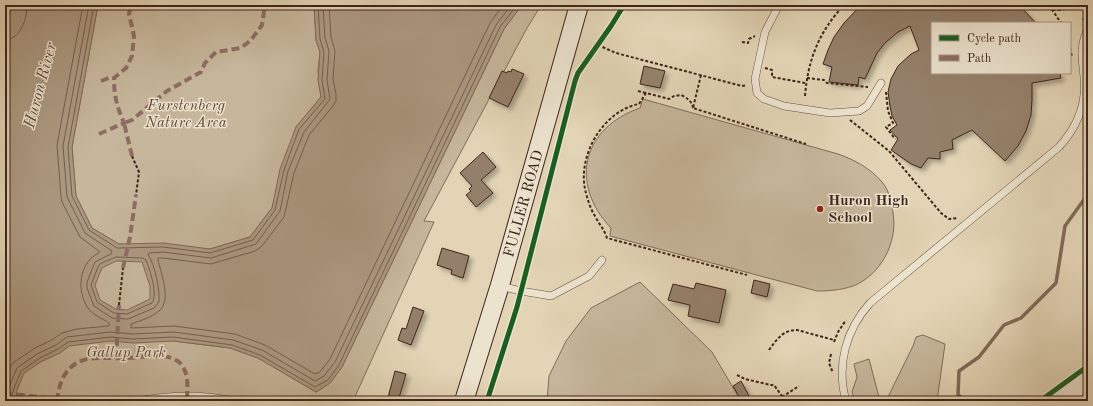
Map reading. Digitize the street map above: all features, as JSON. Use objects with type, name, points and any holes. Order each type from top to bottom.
[{"type":"main road","name":"FULLER ROAD","points":[[464,401],[500,286],[579,5]]},
{"type":"main road","points":[[1059,401],[1088,380]]},
{"type":"lane","points":[[779,5],[765,32],[755,79],[757,94],[764,100],[784,106],[830,113],[859,111],[868,106],[879,86]]},
{"type":"lane","points":[[846,401],[842,376],[844,350],[850,333],[863,312],[870,304],[1059,147],[1074,128],[1080,115],[1083,103],[1084,83],[1081,52],[1088,28]]},
{"type":"lane","points":[[500,286],[551,296],[590,276],[602,260]]},
{"type":"lane","points":[[137,401],[187,395],[233,401]]},
{"type":"lane","points":[[5,400],[17,401]]},
{"type":"path","points":[[750,5],[762,9],[763,5]]},
{"type":"path","points":[[805,96],[811,59],[821,34],[828,23],[844,5]]},
{"type":"path","points":[[1049,5],[1060,22]]},
{"type":"path","points":[[1053,9],[1058,11],[1065,10],[1076,5]]},
{"type":"path","points":[[594,51],[602,39]]},
{"type":"path","points":[[598,45],[616,53],[742,86],[747,85],[755,79]]},
{"type":"path","points":[[1071,52],[1073,60]]},
{"type":"path","points":[[764,68],[772,70],[772,76],[806,83]]},
{"type":"path","points":[[694,108],[701,75]]},
{"type":"path","points":[[807,78],[824,80],[827,83],[879,86],[886,92],[888,111],[893,122],[886,127],[895,139]]},
{"type":"path","points":[[638,91],[669,99],[674,96],[681,95],[690,101],[694,108],[806,144]]},
{"type":"path","points":[[646,92],[639,104],[632,105],[613,117],[603,127],[590,146],[586,157],[583,178],[594,216],[604,230],[607,238],[747,275]]},
{"type":"path","points":[[830,113],[846,118],[889,151],[941,213],[945,217],[953,219]]},
{"type":"path","points":[[132,156],[139,172],[136,195]]},
{"type":"path","points":[[119,305],[123,268]]},
{"type":"path","points":[[769,350],[779,337],[792,330],[797,330],[834,341],[841,326],[848,317]]},
{"type":"path","points":[[737,375],[744,379],[774,385],[783,398],[799,386]]},
{"type":"green space","name":"Furstenberg Nature Area","points":[[98,5],[314,5],[316,40],[320,52],[318,71],[321,97],[296,127],[272,208],[250,237],[210,249],[119,244],[92,228],[76,196],[72,147]]},
{"type":"green space","name":"Gallup Park","points":[[522,5],[541,5],[526,30],[424,221],[434,222],[353,401],[5,401],[5,388],[17,390],[21,378],[25,372],[69,346],[75,244],[163,259],[173,341],[230,348],[258,358],[316,392],[330,383],[342,367],[504,29]]},
{"type":"green space","points":[[643,99],[838,154],[867,169],[877,177],[887,189],[893,209],[893,235],[890,246],[879,266],[863,281],[853,286],[835,290],[817,291],[610,236],[611,228],[598,211],[590,194],[586,176],[588,159],[594,143],[605,129],[620,117],[640,108]]},
{"type":"green space","points":[[640,282],[712,352],[741,401],[547,401],[549,376],[566,341],[591,308]]},
{"type":"green space","points":[[923,335],[945,344],[937,401],[886,401],[916,337]]},
{"type":"green space","points":[[869,359],[879,397],[866,401],[855,401],[852,392],[857,377],[854,364]]},
{"type":"water","name":"Huron River","points":[[12,5],[98,5],[72,147],[76,196],[92,228],[119,244],[164,243],[210,249],[250,237],[272,208],[280,169],[296,127],[321,97],[318,80],[320,52],[316,40],[314,5],[522,5],[504,29],[342,367],[330,383],[316,392],[258,358],[230,348],[173,341],[133,343],[111,341],[69,346],[60,353],[42,361],[24,373],[17,390],[16,401],[5,401],[5,31]],"holes":[[[116,261],[142,262],[150,286],[150,299],[127,310],[116,309],[100,300],[95,285],[102,268]]]},
{"type":"building","points":[[861,5],[1019,5],[1035,22],[931,22],[931,74],[1060,74],[1061,78],[1032,83],[1031,115],[1026,131],[1018,146],[1005,161],[972,130],[952,140],[953,149],[940,152],[940,159],[928,158],[921,168],[911,164],[891,150],[898,139],[890,130],[897,125],[892,116],[888,92],[891,79],[898,66],[911,54],[919,50],[910,26],[898,32],[885,43],[877,53],[865,79],[859,77],[858,85],[829,82],[832,67],[823,64],[834,37],[844,23]]},
{"type":"building","points":[[644,66],[665,71],[660,88],[640,84]]},
{"type":"building","points":[[512,69],[524,74],[508,107],[489,98],[502,71],[507,73],[508,71],[511,72]]},
{"type":"building","points":[[483,152],[496,167],[481,180],[493,193],[476,207],[466,195],[471,191],[469,189],[472,186],[460,173]]},
{"type":"building","points":[[442,248],[469,256],[463,278],[451,274],[452,270],[437,265]]},
{"type":"building","points":[[754,280],[770,284],[767,297],[751,293]]},
{"type":"building","points":[[696,283],[726,290],[719,323],[688,316],[690,305],[668,300],[673,284],[694,289]]},
{"type":"building","points":[[413,307],[424,311],[411,345],[398,340],[402,328],[406,329]]},
{"type":"building","points":[[395,371],[406,374],[398,401],[387,401]]},
{"type":"building","points":[[741,381],[749,396],[741,400],[733,386]]},
{"type":"waterway","points":[[966,401],[958,395],[959,371],[979,357],[1004,325],[1021,318],[1056,283],[1065,226],[1088,194]]},
{"type":"marked path","points":[[99,134],[124,123],[116,101],[114,78],[126,68],[132,56],[134,36],[129,14],[131,5]]},
{"type":"marked path","points":[[132,156],[124,123],[132,120],[167,91],[201,72],[205,63],[216,52],[241,48],[251,40],[262,25],[265,5]]},
{"type":"marked path","points":[[101,81],[114,78]]},
{"type":"marked path","points":[[123,268],[130,237],[136,195]]},
{"type":"marked path","points":[[116,358],[119,305]]},
{"type":"marked path","points":[[57,401],[60,385],[64,376],[67,371],[80,361],[92,358],[158,356],[165,356],[174,359],[183,367],[187,376],[187,401]]},
{"type":"marked path","points":[[5,393],[57,399]]},
{"type":"cycle path","points":[[487,401],[517,307],[575,81],[578,73],[624,5]]},
{"type":"cycle path","points":[[1040,401],[1088,366]]},
{"type":"place","name":"Huron High School","points":[[820,209]]}]
